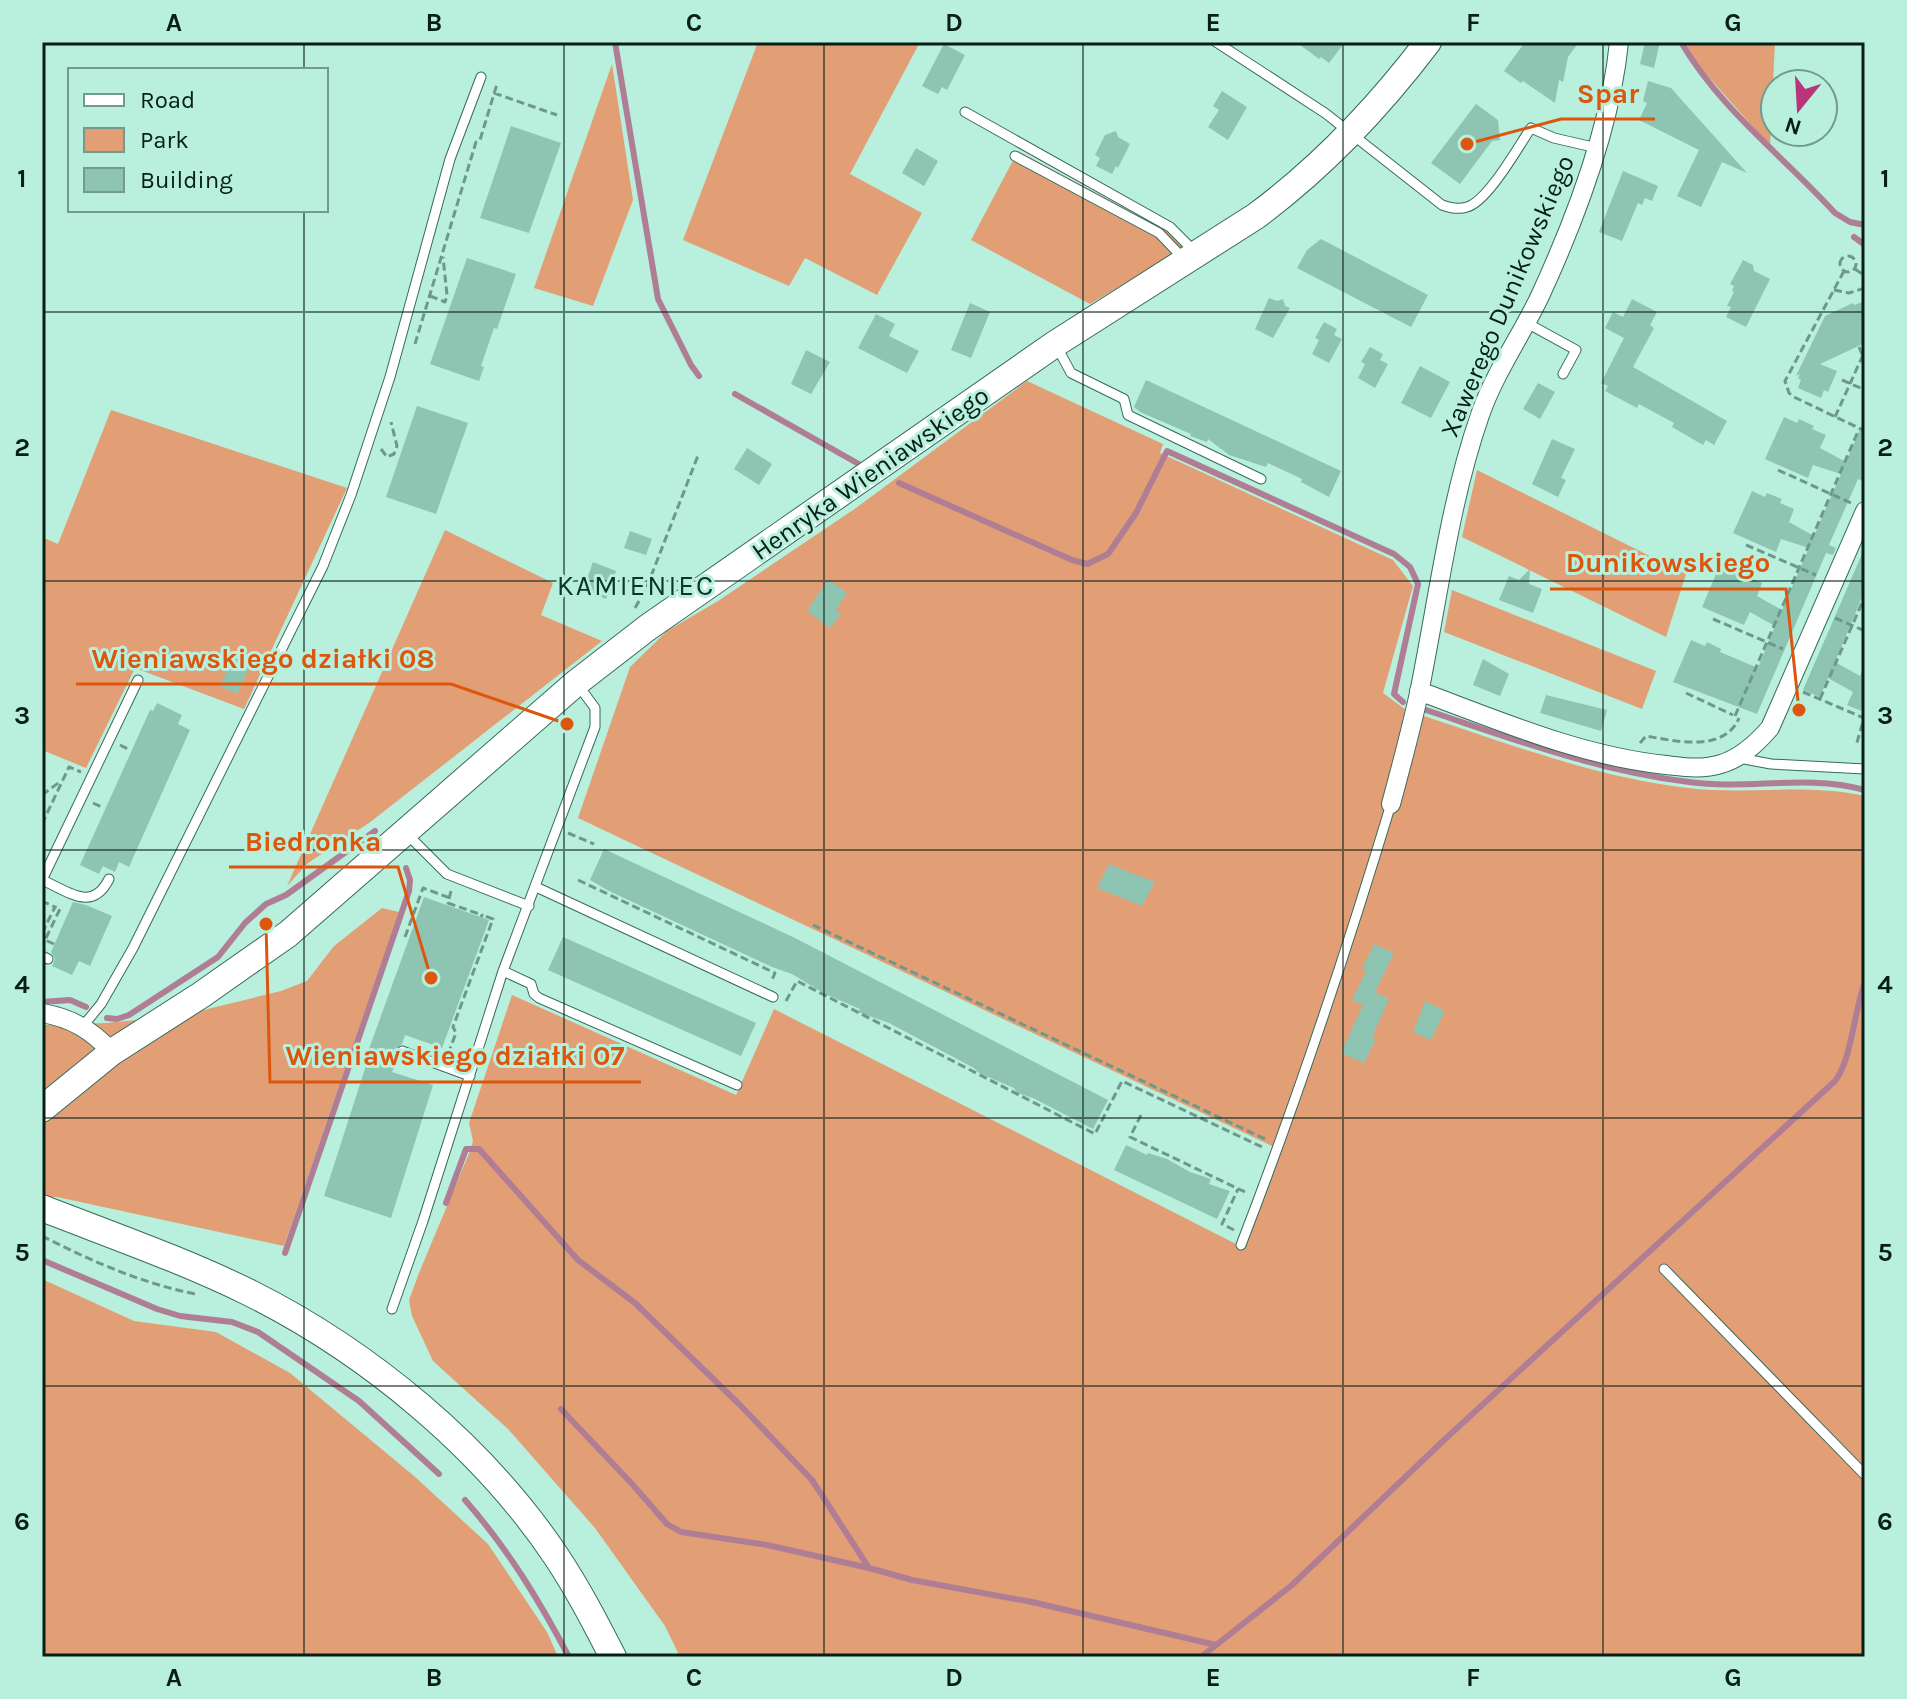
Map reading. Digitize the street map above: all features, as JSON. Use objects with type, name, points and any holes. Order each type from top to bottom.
[{"type":"street","name":"Henryka Wieniawskiego","points":[[42,1109],[112,1052],[288,934],[576,683],[647,628],[1055,344],[1284,195],[1350,134],[1428,42]]},
{"type":"street","name":"Xawerego Dunikowskiego","points":[[1391,804],[1419,691],[1442,567],[1469,449],[1481,410],[1550,273],[1597,148],[1612,89],[1619,42]]},
{"type":"street","points":[[1419,691],[1575,748],[1612,757],[1697,768],[1736,758],[1757,743],[1770,728],[1834,583],[1859,507]]},
{"type":"street","points":[[42,1013],[64,1017],[83,1026],[112,1052]]},
{"type":"street","points":[[42,1208],[248,1292],[311,1326],[394,1385],[477,1461],[529,1519],[585,1601],[613,1657]]},
{"type":"lane","points":[[1216,42],[1325,113],[1442,205],[1452,208],[1466,208],[1482,197],[1531,128],[1554,138],[1597,148]]},
{"type":"lane","points":[[83,1026],[101,1004],[133,948],[323,566],[374,430],[450,159],[481,77]]},
{"type":"lane","points":[[965,112],[1170,227],[1190,257]]},
{"type":"lane","points":[[1015,156],[1159,233],[1190,257]]},
{"type":"lane","points":[[1525,322],[1576,350],[1563,374]]},
{"type":"lane","points":[[1055,344],[1071,373],[1124,399],[1128,415],[1261,479]]},
{"type":"lane","points":[[109,879],[102,893],[94,898],[84,898],[42,880],[138,680]]},
{"type":"lane","points":[[392,1309],[503,971],[595,727],[595,708],[576,683]]},
{"type":"lane","points":[[1736,758],[1771,764],[1865,769]]},
{"type":"lane","points":[[1243,1240],[1278,1150],[1358,913],[1391,804]]},
{"type":"lane","points":[[406,833],[447,874],[529,906]]},
{"type":"lane","points":[[536,887],[769,995]]},
{"type":"lane","points":[[503,971],[531,984],[539,998],[737,1085]]},
{"type":"lane","points":[[402,1051],[470,1076]]},
{"type":"lane","points":[[1664,1269],[1865,1475]]},
{"type":"path","points":[[494,93],[557,115]]},
{"type":"path","points":[[430,296],[445,302],[447,295],[442,253]]},
{"type":"path","points":[[1844,271],[1840,262],[1845,256],[1854,259],[1854,268]]},
{"type":"path","points":[[1844,271],[1854,268]]},
{"type":"path","points":[[1854,268],[1865,276]]},
{"type":"path","points":[[1844,271],[1785,381],[1794,397],[1865,431]]},
{"type":"path","points":[[1833,289],[1849,293],[1865,288]]},
{"type":"path","points":[[1835,417],[1864,357],[1859,347]]},
{"type":"path","points":[[1842,380],[1865,390]]},
{"type":"path","points":[[379,444],[387,457],[393,456],[396,450],[389,414]]},
{"type":"path","points":[[1735,716],[1859,429]]},
{"type":"path","points":[[388,447],[396,450]]},
{"type":"path","points":[[647,628],[636,614],[636,604],[646,589],[699,453]]},
{"type":"path","points":[[1778,470],[1859,507]]},
{"type":"path","points":[[1746,545],[1834,583]]},
{"type":"path","points":[[1820,699],[1865,596]]},
{"type":"path","points":[[1821,612],[1865,631]]},
{"type":"path","points":[[1713,619],[1802,657]]},
{"type":"path","points":[[1789,686],[1864,718],[1856,746]]},
{"type":"path","points":[[1634,751],[1646,736],[1683,741],[1714,739],[1736,725],[1739,718],[1686,693]]},
{"type":"path","points":[[43,821],[69,767],[92,777]]},
{"type":"path","points":[[42,795],[63,779]]},
{"type":"path","points":[[89,801],[104,808]]},
{"type":"path","points":[[557,828],[594,844]]},
{"type":"path","points":[[578,880],[775,973],[769,995]]},
{"type":"path","points":[[405,937],[423,888],[450,898]]},
{"type":"path","points":[[54,944],[44,940],[60,909],[55,907]]},
{"type":"path","points":[[444,1066],[456,1033],[453,1027],[493,919],[482,915]]},
{"type":"path","points":[[813,925],[1278,1150]]},
{"type":"path","points":[[786,1001],[797,981],[1095,1134],[1122,1081],[1278,1150]]},
{"type":"path","points":[[1141,1115],[1130,1137],[1259,1199]]},
{"type":"path","points":[[1238,1189],[1222,1224],[1243,1240]]},
{"type":"path","points":[[42,1236],[157,1287],[200,1295]]},
{"type":"green space","points":[[758,42],[920,42],[850,174],[922,213],[877,295],[805,258],[789,286],[683,240]]},
{"type":"green space","points":[[1685,42],[1775,42],[1774,68],[1759,68],[1759,134],[1698,65]]},
{"type":"green space","points":[[612,64],[633,200],[593,306],[534,288]]},
{"type":"green space","points":[[1018,151],[1191,244],[1090,304],[971,240]]},
{"type":"green space","points":[[1027,381],[1163,444],[1160,453],[1393,560],[1413,586],[1383,693],[1406,710],[1546,756],[1652,783],[1710,790],[1821,790],[1865,796],[1865,1657],[680,1657],[665,1626],[595,1528],[508,1429],[433,1361],[412,1316],[409,1300],[470,1151],[473,1141],[469,1123],[512,995],[736,1095],[774,1009],[1236,1244],[1274,1147],[578,818],[630,667],[667,631],[718,601],[856,508]]},
{"type":"green space","points":[[111,410],[347,488],[244,709],[135,668],[86,768],[42,750],[42,537],[58,544]]},
{"type":"green space","points":[[1477,470],[1686,574],[1666,637],[1462,537]]},
{"type":"green space","points":[[445,530],[553,583],[541,615],[602,641],[369,823],[308,863],[287,886]]},
{"type":"green space","points":[[1452,590],[1656,671],[1642,709],[1444,632]]},
{"type":"green space","points":[[382,908],[399,912],[284,1246],[57,1197],[42,1197],[42,1025],[179,1016],[281,991],[307,981],[334,946]]},
{"type":"green space","points":[[42,1279],[134,1321],[216,1332],[290,1373],[414,1476],[488,1544],[547,1632],[558,1657],[42,1657]]},
{"type":"building","points":[[1296,42],[1345,42],[1329,63]]},
{"type":"building","points":[[1525,42],[1579,42],[1568,57],[1563,82],[1559,80],[1555,103],[1504,71]]},
{"type":"building","points":[[1645,42],[1660,42],[1654,68],[1640,64]]},
{"type":"building","points":[[944,44],[965,55],[947,90],[942,87],[938,94],[922,86]]},
{"type":"building","points":[[1648,81],[1671,88],[1747,173],[1722,162],[1701,207],[1677,196],[1699,150],[1639,120],[1647,103],[1643,101]]},
{"type":"building","points":[[1222,91],[1247,107],[1228,140],[1208,127],[1219,110],[1213,106]]},
{"type":"building","points":[[1476,104],[1498,120],[1500,140],[1492,141],[1460,184],[1431,163]]},
{"type":"building","points":[[511,126],[561,143],[529,233],[480,218]]},
{"type":"building","points":[[1116,131],[1118,137],[1130,144],[1112,174],[1096,166],[1100,158],[1095,155],[1105,135]]},
{"type":"building","points":[[916,148],[938,161],[924,186],[902,173]]},
{"type":"building","points":[[1623,171],[1658,186],[1652,201],[1645,198],[1642,205],[1638,203],[1622,241],[1599,232]]},
{"type":"building","points":[[1321,239],[1428,295],[1411,327],[1297,268],[1307,250]]},
{"type":"building","points":[[467,258],[516,274],[497,329],[494,328],[479,381],[430,364]]},
{"type":"building","points":[[1743,260],[1753,265],[1754,271],[1770,279],[1746,327],[1726,317],[1731,307],[1727,306],[1734,292],[1734,286],[1730,284]]},
{"type":"building","points":[[1269,298],[1277,301],[1283,299],[1285,306],[1290,308],[1273,338],[1255,329]]},
{"type":"building","points":[[1632,299],[1657,312],[1650,325],[1654,328],[1633,367],[1727,421],[1714,445],[1706,440],[1703,445],[1672,427],[1674,423],[1639,404],[1637,408],[1605,391],[1608,386],[1601,383],[1624,338],[1605,328],[1613,312],[1623,317]]},
{"type":"building","points":[[1865,301],[1865,343],[1820,364],[1837,371],[1828,392],[1824,390],[1821,398],[1798,388],[1800,374],[1796,376],[1825,316]]},
{"type":"building","points":[[970,303],[990,312],[971,358],[951,350]]},
{"type":"building","points":[[876,314],[895,324],[889,336],[919,351],[907,373],[858,348]]},
{"type":"building","points":[[1324,322],[1337,329],[1334,335],[1342,339],[1329,363],[1312,354],[1319,340],[1315,338]]},
{"type":"building","points":[[1370,347],[1383,354],[1380,360],[1388,364],[1375,388],[1358,378],[1365,364],[1361,362]]},
{"type":"building","points":[[806,350],[830,362],[811,394],[791,384]]},
{"type":"building","points":[[1420,366],[1450,382],[1431,418],[1401,403]]},
{"type":"building","points":[[1146,380],[1341,471],[1329,497],[1301,482],[1302,479],[1268,463],[1266,467],[1229,455],[1208,439],[1207,442],[1190,436],[1140,412],[1134,407]]},
{"type":"building","points":[[1538,383],[1555,392],[1540,419],[1523,409]]},
{"type":"building","points":[[417,406],[468,423],[436,514],[386,497]]},
{"type":"building","points":[[1784,417],[1814,426],[1812,429],[1826,435],[1820,448],[1846,462],[1865,418],[1865,463],[1862,470],[1865,472],[1865,482],[1858,479],[1829,545],[1836,548],[1833,555],[1826,553],[1757,714],[1673,682],[1691,640],[1705,646],[1707,642],[1721,649],[1720,652],[1758,668],[1775,626],[1750,612],[1744,625],[1702,607],[1720,565],[1750,573],[1749,577],[1762,583],[1757,596],[1782,610],[1809,548],[1781,539],[1776,552],[1733,533],[1752,491],[1765,497],[1767,493],[1782,499],[1780,503],[1794,509],[1789,522],[1814,536],[1841,474],[1813,465],[1808,478],[1765,459]]},
{"type":"building","points":[[1552,439],[1575,449],[1561,478],[1566,480],[1558,497],[1532,484]]},
{"type":"building","points":[[747,448],[772,464],[759,485],[734,469]]},
{"type":"building","points":[[630,531],[652,539],[646,555],[624,548]]},
{"type":"building","points":[[1865,547],[1865,590],[1835,662],[1860,676],[1865,663],[1865,700],[1861,711],[1847,705],[1853,692],[1828,678],[1820,697],[1803,690]]},
{"type":"building","points":[[593,562],[616,571],[606,599],[583,590]]},
{"type":"building","points":[[1530,569],[1529,584],[1542,589],[1533,613],[1499,600],[1509,576],[1519,580]]},
{"type":"building","points":[[828,579],[847,593],[836,610],[841,614],[830,628],[807,611]]},
{"type":"building","points":[[235,654],[252,662],[237,694],[220,686]]},
{"type":"building","points":[[1483,659],[1509,674],[1500,696],[1473,685]]},
{"type":"building","points":[[1546,695],[1607,710],[1601,731],[1540,713]]},
{"type":"building","points":[[157,703],[182,715],[178,724],[190,730],[129,867],[119,862],[115,872],[103,866],[99,874],[80,865],[150,710],[153,711]]},
{"type":"building","points":[[604,849],[795,938],[1108,1100],[1093,1129],[1017,1093],[1014,1088],[979,1073],[889,1023],[858,1012],[860,1009],[825,994],[792,974],[609,891],[590,880]]},
{"type":"building","points":[[1109,864],[1155,882],[1142,906],[1097,888]]},
{"type":"building","points":[[424,897],[489,920],[442,1048],[405,1035],[402,1044],[395,1049],[398,1057],[392,1072],[433,1085],[391,1218],[324,1196],[369,1049]]},
{"type":"building","points":[[73,902],[112,916],[90,966],[79,961],[72,975],[52,966],[55,959],[51,952]]},
{"type":"building","points":[[563,937],[756,1023],[741,1056],[548,970]]},
{"type":"building","points":[[1374,944],[1394,953],[1375,992],[1389,999],[1372,1037],[1376,1039],[1364,1063],[1341,1053],[1363,1005],[1352,1000],[1366,971],[1362,969]]},
{"type":"building","points":[[1425,1001],[1445,1011],[1431,1040],[1413,1032]]},
{"type":"building","points":[[1126,1145],[1147,1155],[1167,1159],[1211,1179],[1209,1184],[1230,1191],[1217,1219],[1114,1170]]},
{"type":"waterway","points":[[615,42],[658,299],[699,376]]},
{"type":"waterway","points":[[1681,42],[1733,111],[1835,213],[1850,222],[1865,225]]},
{"type":"waterway","points":[[1854,237],[1865,245]]},
{"type":"waterway","points":[[735,394],[864,467]]},
{"type":"waterway","points":[[899,483],[1087,564],[1108,554],[1136,513],[1167,451],[1394,554],[1410,567],[1418,584],[1394,694],[1403,702]]},
{"type":"waterway","points":[[1426,710],[1556,753],[1655,777],[1712,784],[1820,783],[1865,790]]},
{"type":"waterway","points":[[107,1018],[129,1015],[218,957],[245,923],[266,904],[286,895],[375,831]]},
{"type":"waterway","points":[[285,1253],[409,891],[410,880],[406,868]]},
{"type":"waterway","points":[[1201,1657],[1292,1585],[1443,1441],[1835,1081],[1849,1047],[1865,982]]},
{"type":"waterway","points":[[42,1002],[70,1000],[86,1007]]},
{"type":"waterway","points":[[446,1203],[466,1149],[479,1149],[578,1260],[635,1303],[812,1480],[869,1568],[1216,1645]]},
{"type":"waterway","points":[[42,1260],[157,1309],[180,1316],[232,1322],[258,1332],[359,1401],[439,1474]]},
{"type":"waterway","points":[[561,1409],[667,1524],[681,1532],[767,1545],[869,1568]]},
{"type":"waterway","points":[[465,1500],[522,1576],[569,1657]]},
{"type":"place","name":"Spar","points":[[1467,144]]},
{"type":"place","name":"Dunikowskiego","points":[[1799,710]]},
{"type":"place","name":"Wieniawskiego działki 08","points":[[567,724]]},
{"type":"place","name":"Wieniawskiego działki 07","points":[[266,924]]},
{"type":"place","name":"Biedronka","points":[[431,978]]},
{"type":"district","name":"KAMIENIEC","points":[[636,585]]}]
